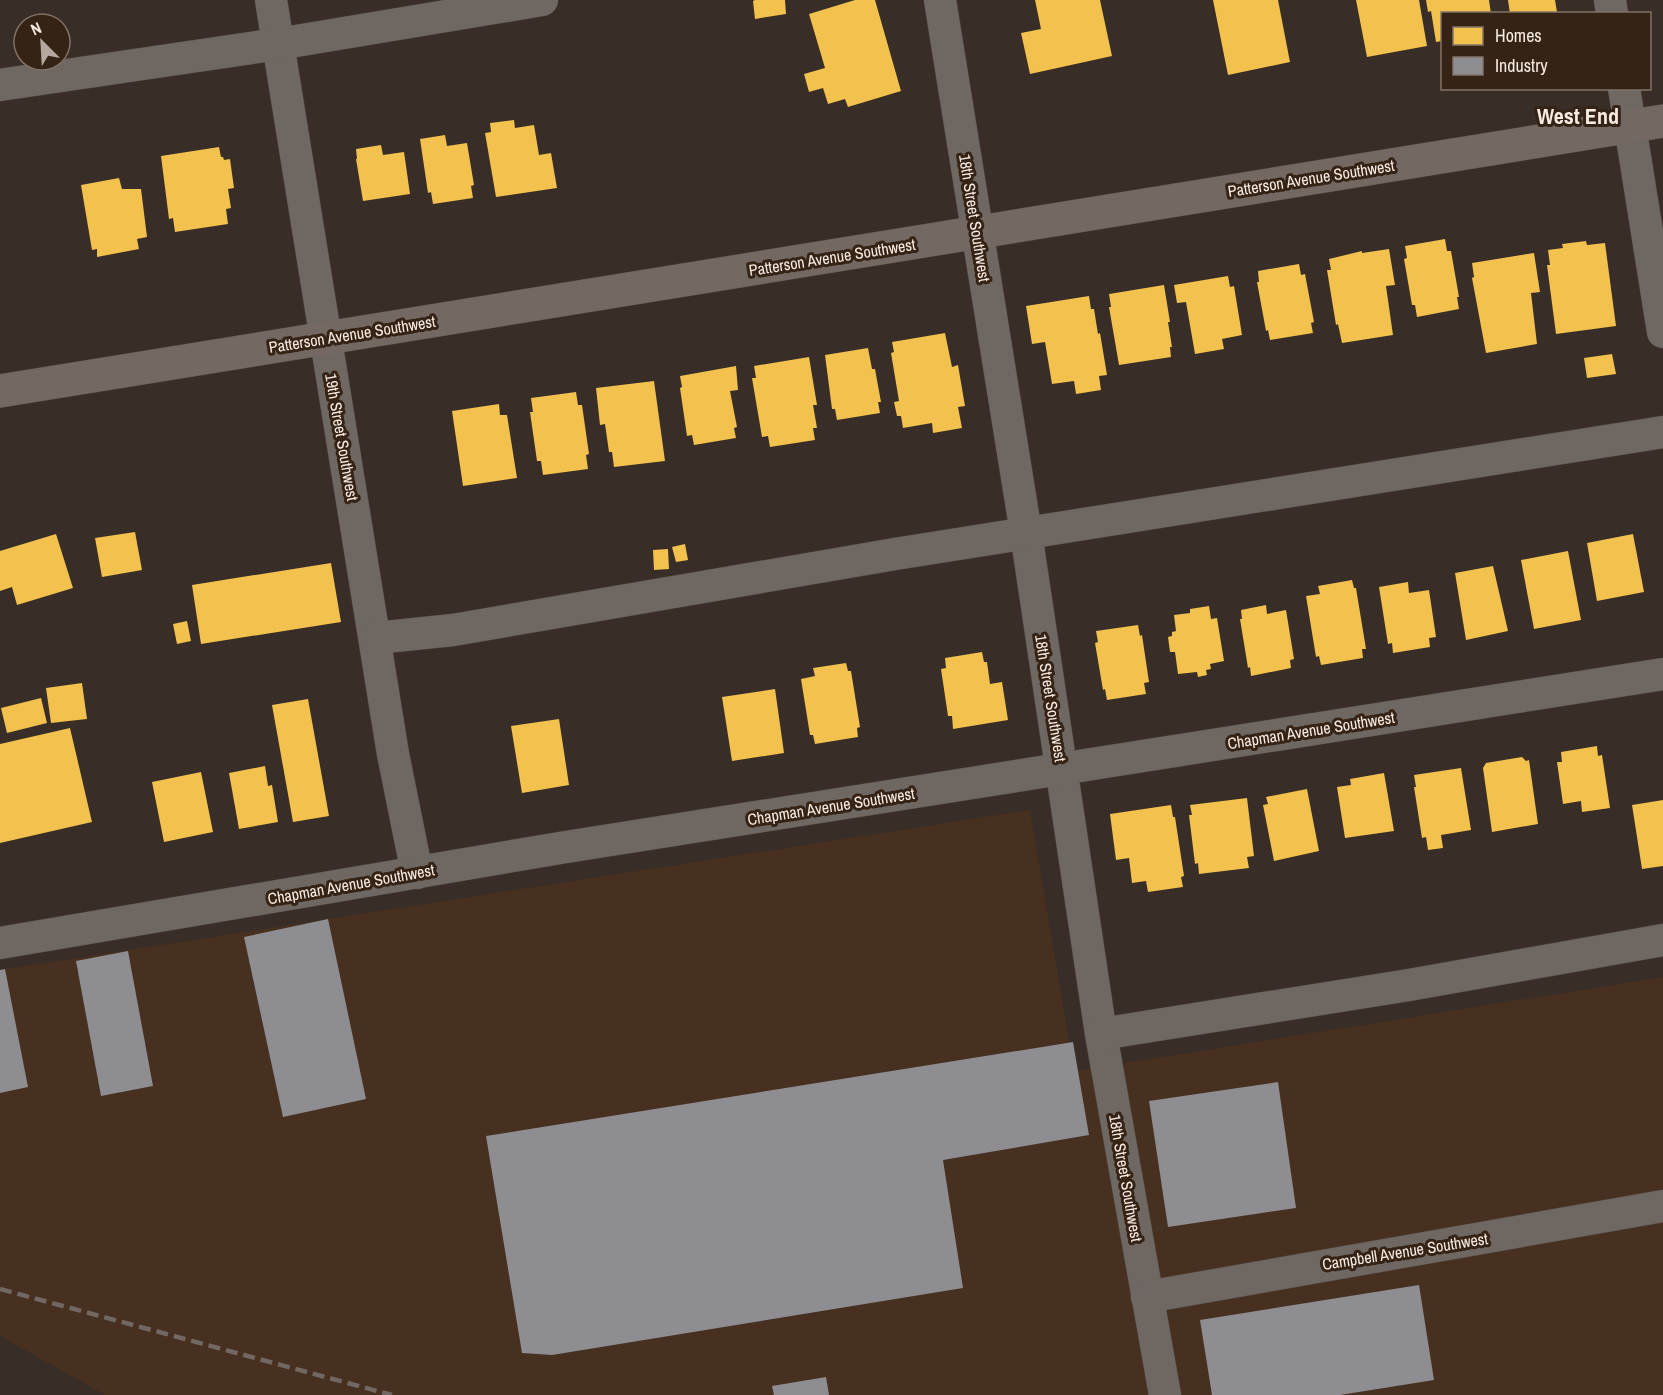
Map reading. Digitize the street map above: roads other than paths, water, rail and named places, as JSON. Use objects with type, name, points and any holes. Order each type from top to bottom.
[{"type":"main road","name":"Patterson Avenue Southwest","points":[[0,392],[1663,121]]},
{"type":"street","name":"19th Street Southwest","points":[[271,0],[393,753],[417,873]]},
{"type":"street","points":[[0,85],[278,44],[542,0]]},
{"type":"street","name":"18th Street Southwest","points":[[940,0],[1026,533],[1101,1034],[1164,1395]]},
{"type":"street","points":[[1624,90],[1663,333]]},
{"type":"street","points":[[376,638],[453,630],[1026,533],[1663,432]]},
{"type":"street","name":"Chapman Avenue Southwest","points":[[0,943],[566,847],[1663,674]]},
{"type":"street","points":[[1101,1034],[1409,985],[1663,940]]},
{"type":"street","name":"Campbell Avenue Southwest","points":[[1147,1297],[1663,1206]]},
{"type":"railway","points":[[0,1289],[392,1395]]},
{"type":"district","name":"West End","points":[[1578,116]]}]
